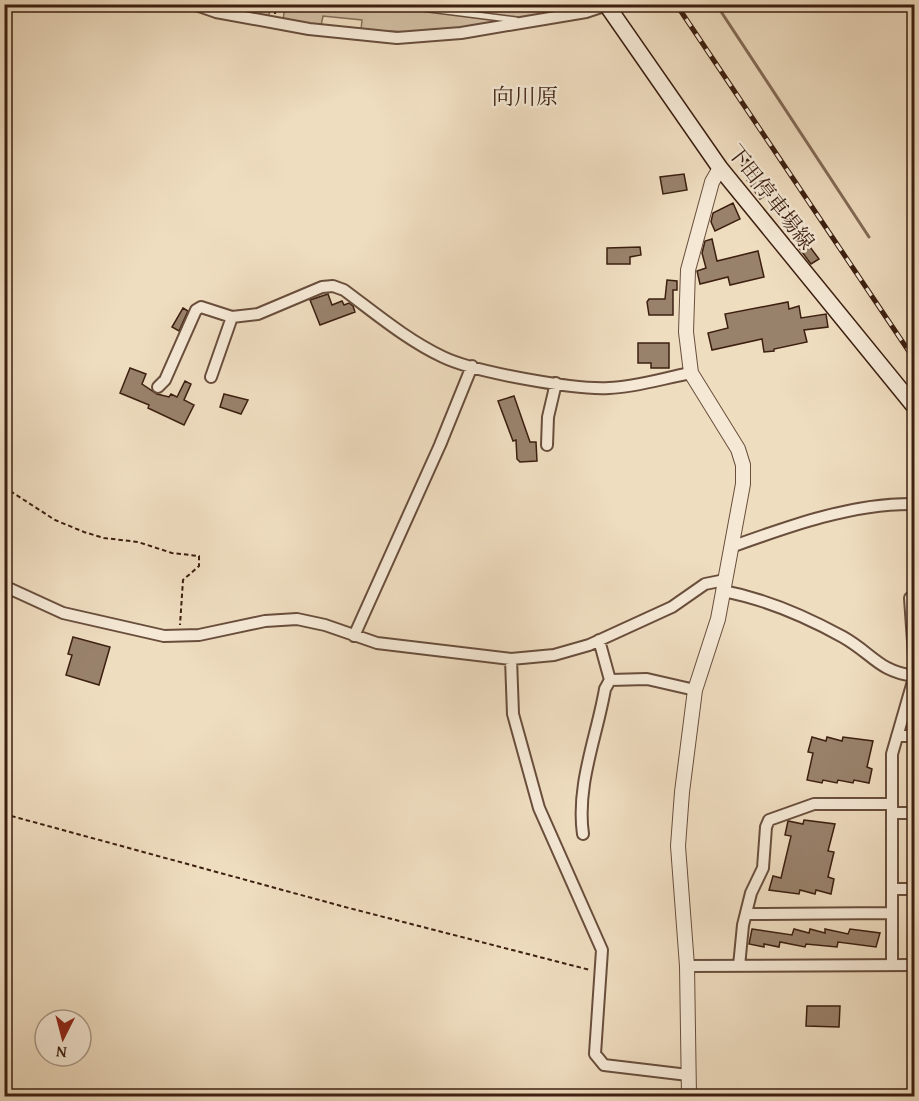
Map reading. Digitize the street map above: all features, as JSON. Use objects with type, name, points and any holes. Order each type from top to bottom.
[{"type":"main road","name":"下田停車場線","points":[[608,5],[720,168],[915,406]]},
{"type":"street","points":[[193,4],[216,12],[309,29],[397,38],[461,33],[530,22],[608,5]]},
{"type":"street","points":[[689,1096],[687,966],[678,846],[682,792],[695,690],[718,619],[743,484],[743,465],[728,432],[691,373],[686,332],[687,270],[712,182],[720,168]]},
{"type":"street","points":[[158,387],[165,380],[196,310],[201,307],[232,317],[258,314],[322,286],[333,286],[344,290],[428,349],[445,358],[472,366],[580,388],[611,388],[691,373]]},
{"type":"street","points":[[211,377],[232,317]]},
{"type":"street","points":[[354,636],[440,445],[472,366]]},
{"type":"street","points":[[547,445],[548,417],[556,383]]},
{"type":"street","points":[[731,547],[845,513],[892,504],[915,504]]},
{"type":"street","points":[[4,586],[63,612],[164,636],[180,636],[281,619],[312,621],[384,644],[512,658],[554,655],[599,640],[672,607],[705,584],[724,585],[804,616],[856,645],[887,670],[915,677],[892,754],[892,965]]},
{"type":"street","points":[[915,598],[910,598],[915,656]]},
{"type":"street","points":[[583,834],[581,821],[587,761],[605,688],[610,680],[599,640]]},
{"type":"street","points":[[512,658],[513,714],[531,781],[556,849],[602,950],[595,1054],[604,1065],[688,1075]]},
{"type":"street","points":[[610,680],[647,679],[695,690]]},
{"type":"street","points":[[897,736],[915,736]]},
{"type":"street","points":[[739,966],[751,893],[763,868],[766,827],[769,820],[814,804],[892,808],[915,813]]},
{"type":"street","points":[[892,889],[915,889]]},
{"type":"street","points":[[746,914],[892,913]]},
{"type":"street","points":[[687,966],[915,965]]},
{"type":"lane","points":[[390,4],[530,22]]},
{"type":"path","points":[[4,487],[56,520],[84,532],[104,538],[138,542],[172,553],[199,556],[199,566],[188,574],[181,587],[180,636]]},
{"type":"path","points":[[4,814],[345,907],[601,973]]},
{"type":"shaded area","points":[[211,5],[271,5],[268,19]]},
{"type":"shaded area","points":[[285,5],[560,5],[560,11],[461,28],[411,32],[361,30],[362,20],[323,16],[321,26],[283,21]]},
{"type":"building","points":[[748,159],[771,192],[760,199],[747,180],[750,177],[741,164]]},
{"type":"building","points":[[684,174],[687,190],[663,194],[660,177]]},
{"type":"building","points":[[733,203],[740,219],[715,231],[711,222],[713,213]]},
{"type":"building","points":[[712,239],[717,261],[758,251],[764,277],[730,285],[728,277],[700,284],[697,271],[706,268],[702,253],[705,241]]},
{"type":"building","points":[[807,243],[819,259],[811,264],[799,248]]},
{"type":"building","points":[[640,247],[641,255],[630,257],[630,264],[607,264],[607,248]]},
{"type":"building","points":[[667,280],[677,281],[677,290],[673,290],[673,315],[649,315],[647,302],[649,299],[665,299]]},
{"type":"building","points":[[328,294],[332,305],[342,301],[344,305],[349,303],[355,312],[320,325],[310,300]]},
{"type":"building","points":[[788,302],[789,309],[799,306],[801,318],[826,314],[828,327],[804,330],[807,342],[774,349],[774,351],[764,352],[762,339],[712,350],[708,333],[728,328],[725,314]]},
{"type":"building","points":[[183,308],[188,311],[179,331],[172,327]]},
{"type":"building","points":[[638,343],[669,343],[669,368],[651,368],[651,363],[638,363]]},
{"type":"building","points":[[130,368],[146,374],[142,384],[157,394],[169,397],[171,394],[177,397],[185,381],[191,384],[184,400],[194,405],[184,425],[148,408],[149,405],[120,393]]},
{"type":"building","points":[[224,394],[248,400],[241,414],[220,407]]},
{"type":"building","points":[[514,396],[530,442],[536,442],[537,461],[520,462],[517,459],[516,440],[513,441],[498,401]]},
{"type":"building","points":[[73,637],[110,647],[99,685],[66,675],[72,655],[68,654]]},
{"type":"building","points":[[812,737],[826,741],[827,737],[842,741],[843,737],[873,741],[867,767],[872,769],[869,783],[838,780],[837,783],[823,780],[822,783],[807,780],[813,753],[808,752]]},
{"type":"building","points":[[804,820],[835,824],[828,851],[834,852],[828,877],[834,879],[831,894],[816,890],[815,894],[800,890],[799,894],[769,890],[773,876],[781,878],[791,836],[785,835],[788,821],[803,824]]},
{"type":"building","points":[[752,929],[792,935],[794,929],[809,933],[810,929],[825,933],[825,929],[848,934],[850,929],[880,933],[876,947],[838,942],[837,947],[806,944],[805,947],[780,942],[779,947],[764,944],[764,947],[749,944]]},
{"type":"building","points":[[807,1006],[840,1006],[839,1027],[806,1026]]},
{"type":"waterway","points":[[716,4],[869,237]]},
{"type":"railway","points":[[676,4],[914,359]]},
{"type":"district","name":"向川原","points":[[525,96]]}]
